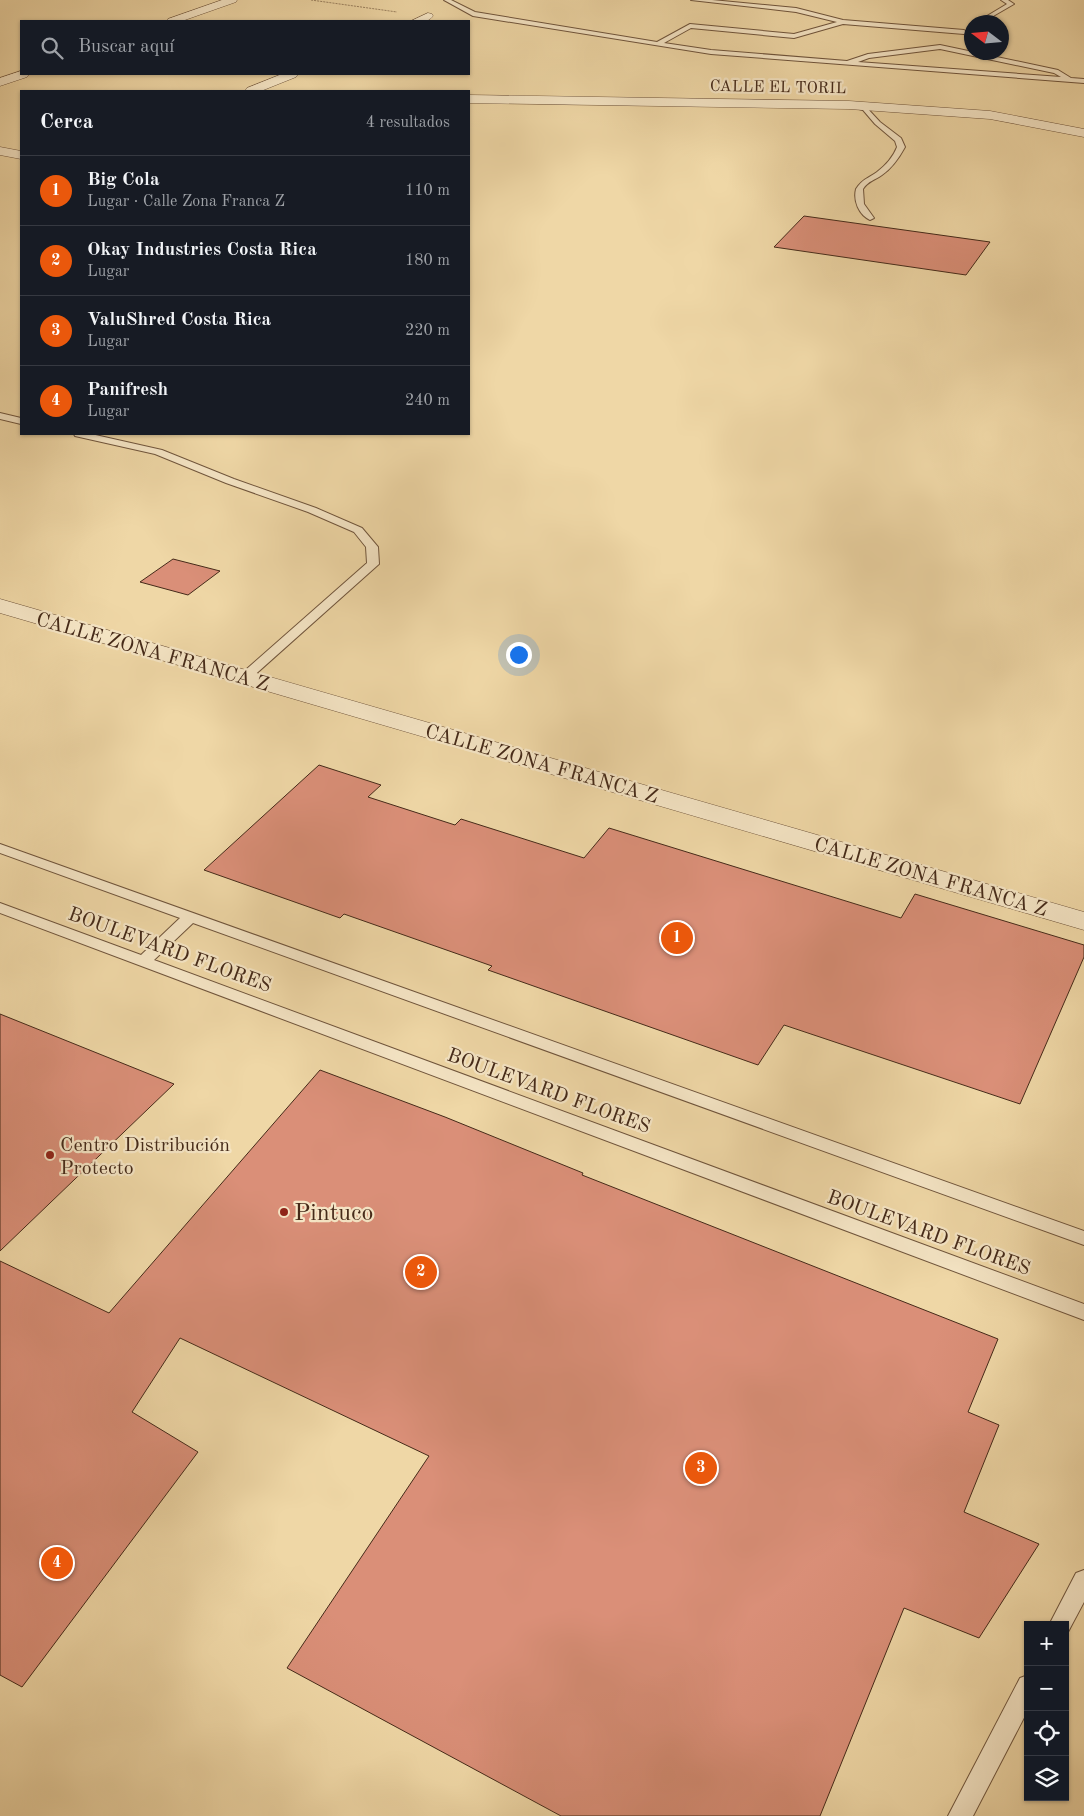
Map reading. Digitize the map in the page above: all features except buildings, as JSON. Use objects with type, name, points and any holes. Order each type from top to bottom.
[{"type":"street","points":[[175,20],[232,0]]},
{"type":"street","points":[[418,20],[428,16]]},
{"type":"street","points":[[0,74],[19,75]]},
{"type":"street","points":[[0,82],[19,75]]},
{"type":"street","points":[[253,90],[290,75]]},
{"type":"street","name":"CALLE EL TORIL","points":[[470,99],[849,105],[990,115],[1084,134]]},
{"type":"street","points":[[0,151],[20,155]]},
{"type":"street","name":"CALLE ZONA FRANCA Z","points":[[0,606],[1084,921]]},
{"type":"lane","points":[[447,0],[473,14],[710,52],[1084,81]]},
{"type":"lane","points":[[694,0],[796,10],[843,22],[964,32]]},
{"type":"lane","points":[[992,15],[1011,4],[1004,0]]},
{"type":"lane","points":[[657,44],[690,26],[794,36],[843,22]]},
{"type":"lane","points":[[956,37],[964,32]]},
{"type":"lane","points":[[940,48],[948,42]]},
{"type":"lane","points":[[847,62],[868,56],[940,48],[1056,70],[1069,80]]},
{"type":"lane","points":[[849,105],[871,114],[877,123],[898,140],[901,147],[897,156],[888,166],[862,185],[858,191],[859,204],[862,211],[870,218]]},
{"type":"lane","points":[[0,416],[20,420]]},
{"type":"lane","points":[[83,435],[158,452],[230,481],[312,510],[358,530],[372,547],[373,564],[245,677]]},
{"type":"lane","name":"BOULEVARD FLORES","points":[[0,848],[1084,1238]]},
{"type":"lane","name":"BOULEVARD FLORES","points":[[0,908],[1084,1312]]},
{"type":"lane","points":[[143,962],[191,916]]},
{"type":"lane","points":[[1062,1621],[1084,1580]]},
{"type":"lane","points":[[960,1816],[1024,1694]]},
{"type":"path","points":[[311,0],[428,16]]},
{"type":"place","name":"Big Cola","points":[[677,938]]},
{"type":"place","name":"Centro Distribución Protecto","points":[[50,1155]]},
{"type":"place","name":"Pintuco","points":[[284,1212]]},
{"type":"place","name":"Okay Industries Costa Rica","points":[[421,1272]]},
{"type":"place","name":"ValuShred Costa Rica","points":[[701,1468]]},
{"type":"place","name":"Panifresh","points":[[57,1563]]}]
